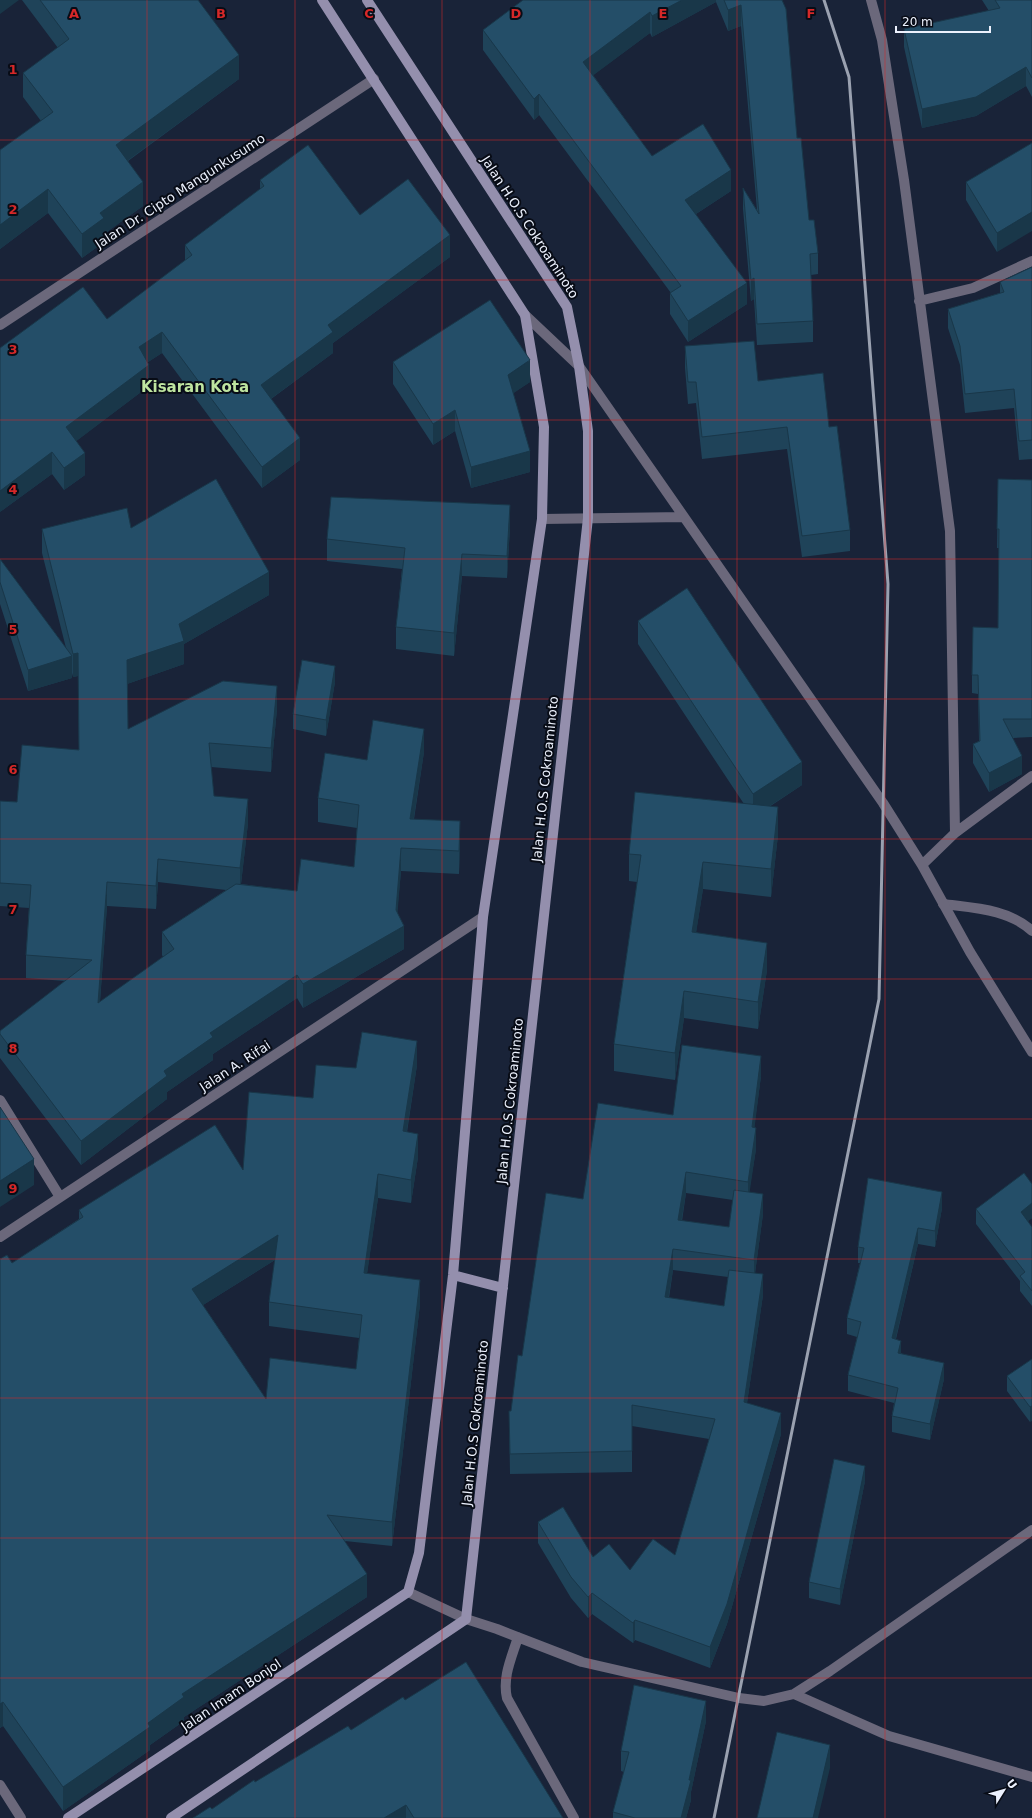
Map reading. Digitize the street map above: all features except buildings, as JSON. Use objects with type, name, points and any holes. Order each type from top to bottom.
[{"type":"main road","points":[[322,0],[525,315],[544,427],[542,519],[483,917],[453,1275],[418,1553],[408,1592]]},
{"type":"main road","name":"Jalan H.O.S Cokroaminoto","points":[[367,0],[567,307],[579,366],[588,431],[588,518],[474,1560],[466,1619]]},
{"type":"main road","points":[[453,1275],[503,1288]]},
{"type":"main road","name":"Jalan Imam Bonjol","points":[[68,1818],[408,1592]]},
{"type":"main road","points":[[171,1818],[466,1619]]},
{"type":"street","points":[[871,0],[882,40],[904,180],[950,531],[956,833]]},
{"type":"street","name":"Jalan Dr. Cipto Mangunkusumo","points":[[0,325],[374,79]]},
{"type":"street","points":[[919,301],[973,288],[1032,261]]},
{"type":"street","points":[[525,315],[579,366],[883,803],[922,865],[970,952],[1032,1052]]},
{"type":"street","points":[[542,519],[684,518]]},
{"type":"street","points":[[922,865],[956,833],[1032,776]]},
{"type":"street","points":[[943,904],[997,912],[1024,923],[1032,931]]},
{"type":"street","name":"Jalan A. Rifai","points":[[0,1237],[483,917]]},
{"type":"street","points":[[0,1100],[60,1197]]},
{"type":"street","points":[[408,1592],[466,1619],[582,1662],[738,1698],[764,1701],[794,1694],[830,1671],[1032,1530]]},
{"type":"street","points":[[518,1637],[506,1676],[505,1687],[507,1698],[574,1818]]},
{"type":"street","points":[[794,1694],[889,1736],[1032,1777]]},
{"type":"street","points":[[0,1785],[21,1818]]},
{"type":"railway","points":[[714,1818],[879,999],[888,584],[849,77],[824,0]]},
{"type":"district","name":"Kisaran Kota","points":[[195,387]]}]
